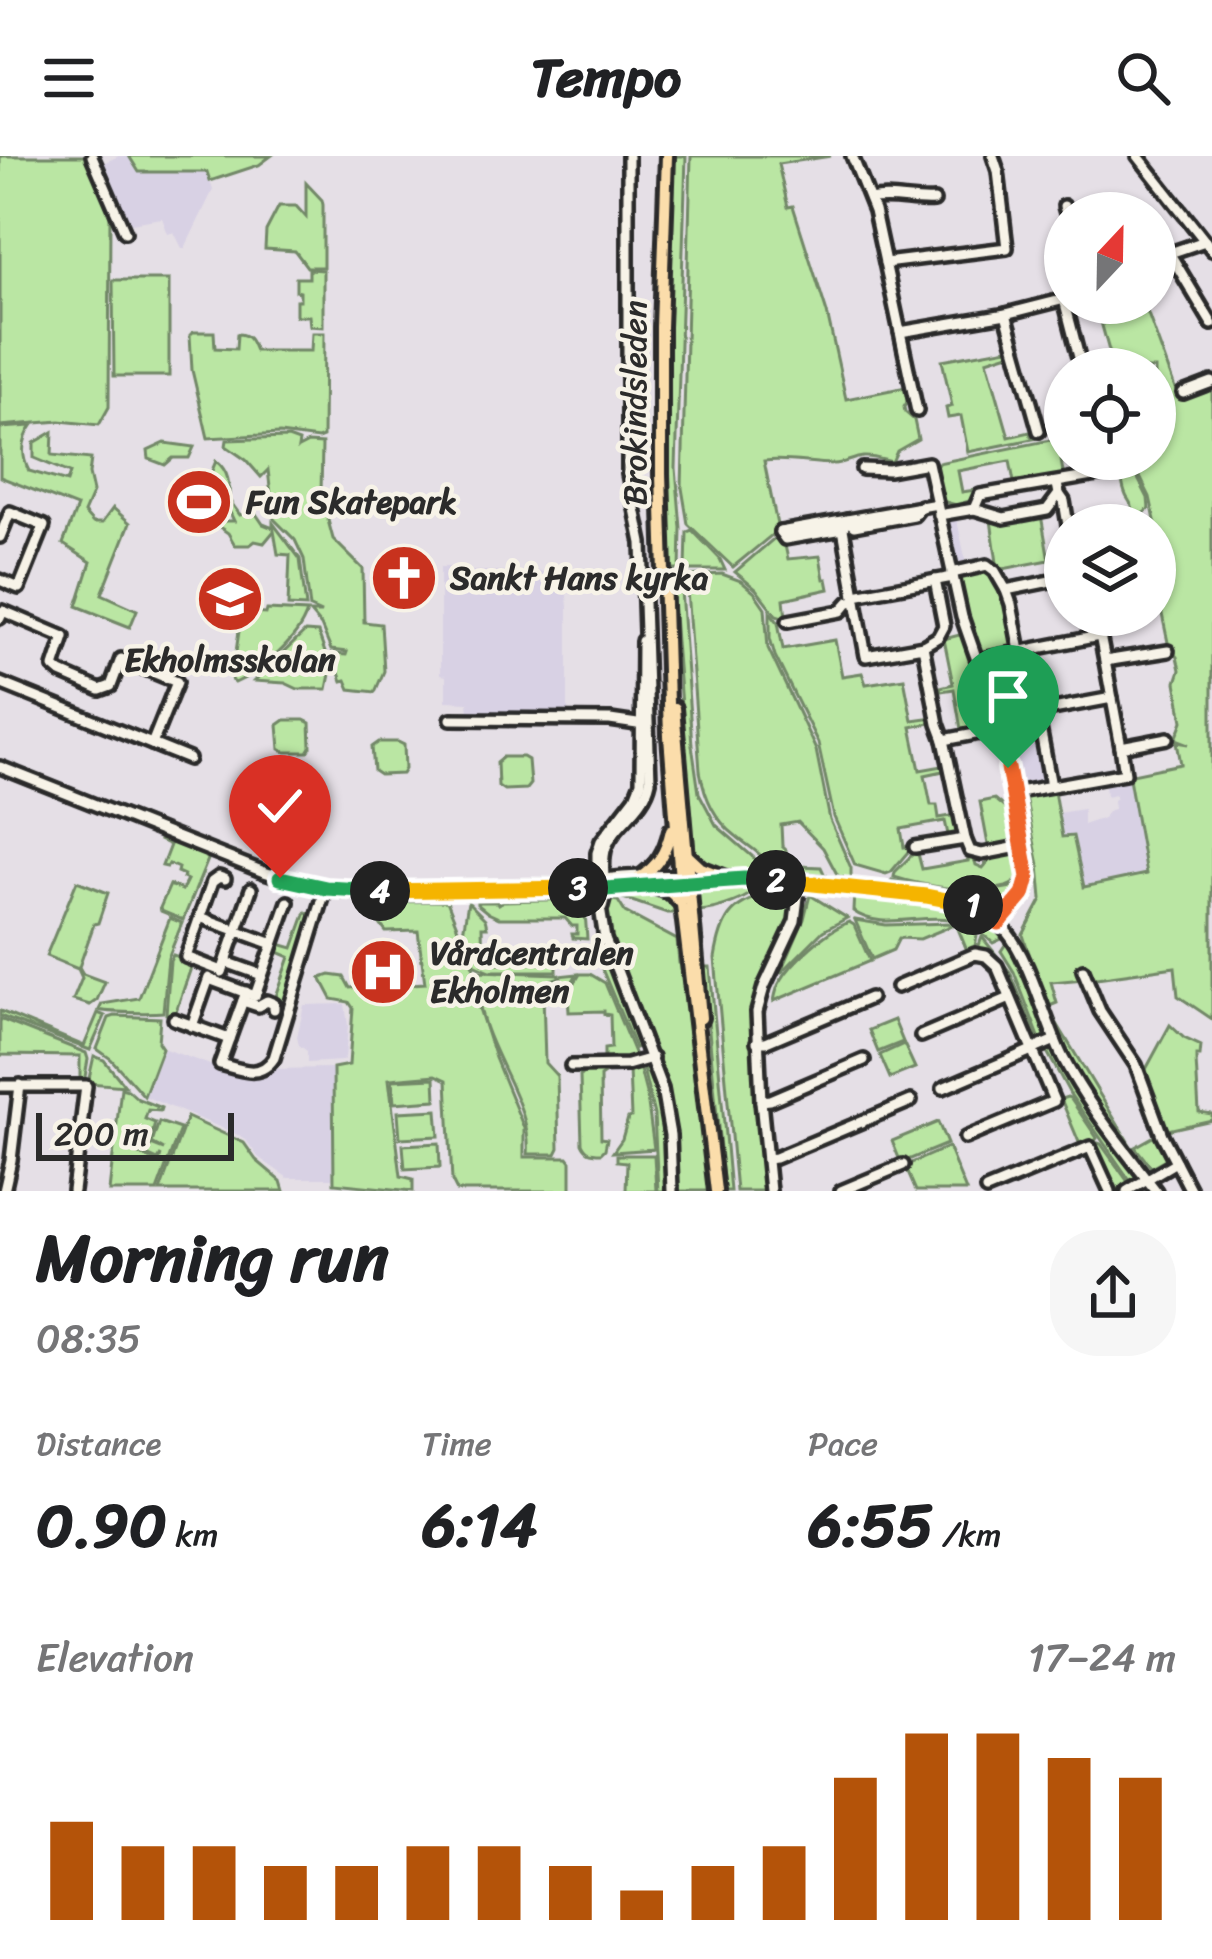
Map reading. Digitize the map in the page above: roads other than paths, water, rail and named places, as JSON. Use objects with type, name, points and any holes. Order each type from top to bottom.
[{"type":"main road","name":"Brokindsleden","points":[[668,156],[661,474],[674,814],[685,880],[716,1191]]},
{"type":"main road","name":"Brokindsleden","points":[[666,630],[688,856],[682,905],[708,1117]]},
{"type":"main road","points":[[639,878],[663,855],[674,814]]},
{"type":"main road","points":[[688,856],[701,868],[724,877]]},
{"type":"main road","points":[[653,886],[670,892],[682,905]]},
{"type":"street","points":[[92,156],[125,232]]},
{"type":"street","points":[[628,156],[628,462],[642,543],[648,790],[607,846],[601,885],[605,939],[652,1058],[666,1108],[672,1191]]},
{"type":"street","points":[[853,156],[886,263],[916,411]]},
{"type":"street","points":[[886,263],[1007,248],[994,156]]},
{"type":"street","points":[[1138,156],[1209,246],[1165,255],[1212,324]]},
{"type":"street","points":[[870,200],[934,201]]},
{"type":"street","points":[[900,332],[1044,306]]},
{"type":"street","points":[[1006,314],[1039,431]]},
{"type":"street","points":[[1183,393],[1212,382]]},
{"type":"street","points":[[862,469],[928,463],[962,617],[1000,727],[1028,877],[1026,890],[999,923]]},
{"type":"street","points":[[974,509],[980,495],[1058,489],[1087,480]]},
{"type":"street","points":[[845,525],[780,532],[785,539],[845,525],[921,506],[974,509],[1004,518],[1047,510],[1058,489]]},
{"type":"street","points":[[1058,489],[1064,504]]},
{"type":"street","points":[[0,537],[10,512],[58,535]]},
{"type":"street","points":[[845,525],[866,656],[923,646],[938,637],[944,626],[935,580]]},
{"type":"street","points":[[0,580],[20,588],[44,528]]},
{"type":"street","points":[[788,621],[842,610],[855,598],[987,565],[1006,590],[1020,651]]},
{"type":"street","points":[[1006,590],[1044,582]]},
{"type":"street","points":[[0,618],[2,611],[64,637],[54,668],[100,689],[111,686],[122,659],[177,682],[152,744]]},
{"type":"street","points":[[977,660],[1100,637],[1125,772],[1013,793]]},
{"type":"street","points":[[923,646],[964,839],[977,854],[1023,846]]},
{"type":"street","points":[[1105,661],[1168,651]]},
{"type":"street","points":[[0,683],[189,759]]},
{"type":"street","points":[[944,740],[1000,727],[1037,712],[1112,698]]},
{"type":"street","points":[[1037,712],[1051,786]]},
{"type":"street","points":[[451,719],[645,721]]},
{"type":"street","points":[[1120,747],[1168,738]]},
{"type":"street","points":[[0,767],[264,872],[326,888],[653,886],[744,879]]},
{"type":"street","points":[[915,848],[964,839]]},
{"type":"street","points":[[601,885],[639,878],[800,881],[954,899],[982,910],[999,923],[1020,953],[1055,1040],[1098,1115],[1156,1191]]},
{"type":"street","points":[[224,879],[212,882],[185,957],[218,972],[258,1006],[267,1001],[274,1009]]},
{"type":"street","points":[[770,1191],[758,1003],[795,921],[800,881]]},
{"type":"street","points":[[245,997],[220,1064],[259,1072],[274,1058],[326,888]]},
{"type":"street","points":[[192,1026],[251,889]]},
{"type":"street","points":[[245,997],[255,995],[288,902]]},
{"type":"street","points":[[200,917],[273,944]]},
{"type":"street","points":[[897,987],[969,955],[980,954],[997,965],[1054,1101],[965,1138]]},
{"type":"street","points":[[1083,970],[1100,1011],[1136,1065],[1162,1135],[1191,1191]]},
{"type":"street","points":[[218,972],[262,975]]},
{"type":"street","points":[[757,1042],[870,998]]},
{"type":"street","points":[[922,1036],[1010,998]]},
{"type":"street","points":[[174,1019],[229,1039]]},
{"type":"street","points":[[943,1088],[1055,1040]]},
{"type":"street","points":[[571,1066],[627,1065],[652,1058]]},
{"type":"street","points":[[761,1101],[864,1060]]},
{"type":"street","points":[[4,1191],[20,1085]]},
{"type":"street","points":[[0,1086],[86,1086],[73,1191]]},
{"type":"street","points":[[766,1159],[911,1101]]},
{"type":"street","points":[[986,1190],[1090,1147],[1110,1191]]},
{"type":"street","points":[[1127,1191],[1176,1162]]},
{"type":"street","points":[[841,1191],[902,1165]]},
{"type":"place","name":"Fun Skatepark","points":[[199,502]]},
{"type":"place","name":"Sankt Hans kyrka","points":[[404,578]]},
{"type":"place","name":"Ekholmsskolan","points":[[230,599]]},
{"type":"place","name":"Vårdcentralen Ekholmen","points":[[383,972]]}]
